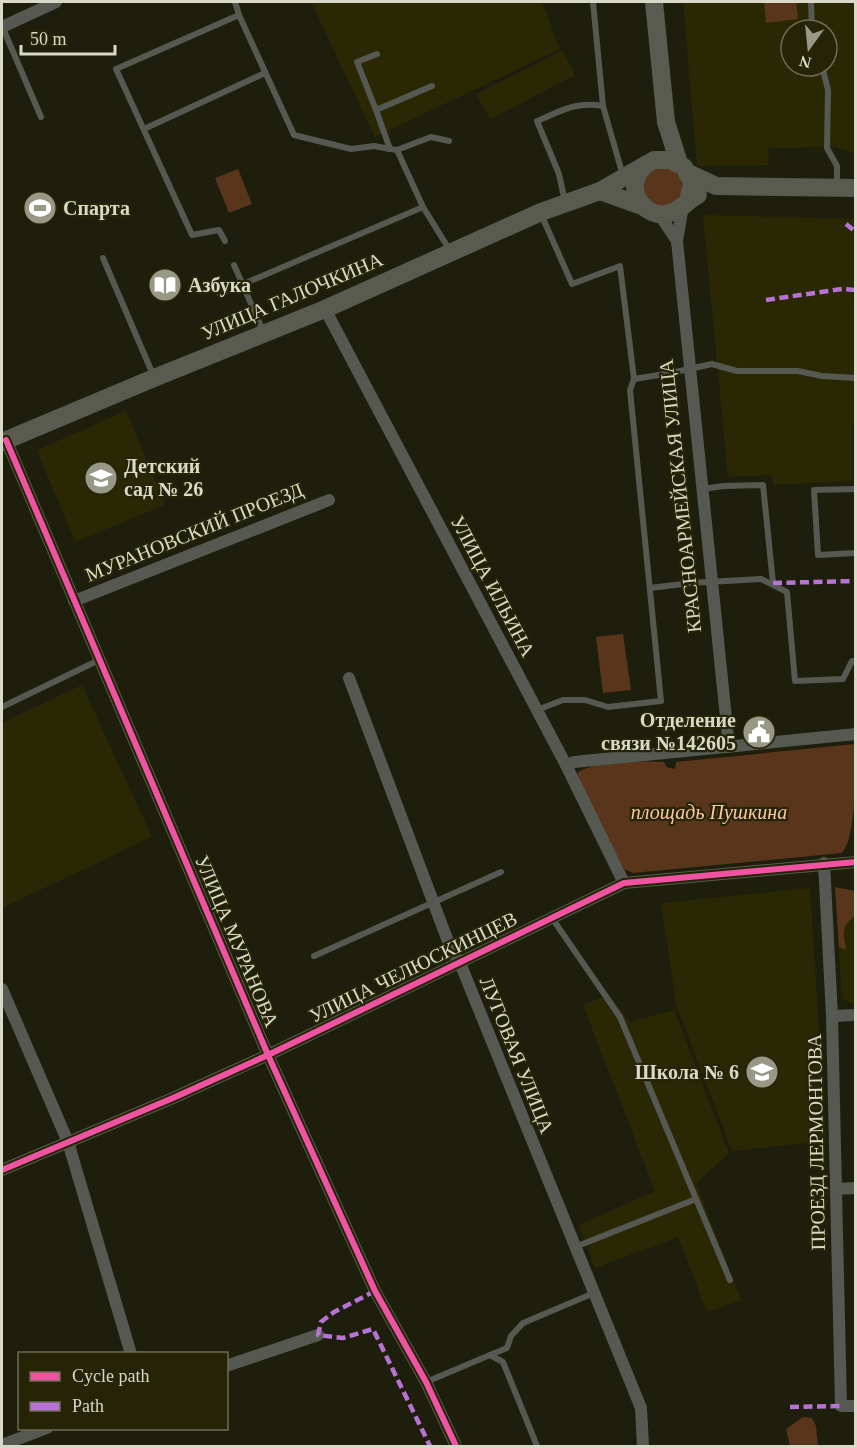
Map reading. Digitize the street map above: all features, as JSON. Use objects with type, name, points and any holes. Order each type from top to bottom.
[{"type":"street","points":[[2,26],[56,2]]},
{"type":"street","points":[[654,2],[666,122],[683,168],[692,183],[677,241]]},
{"type":"street","points":[[666,122],[649,163],[637,175],[636,197],[642,206],[648,211],[659,214],[677,210],[716,186]]},
{"type":"street","points":[[649,163],[670,159],[716,186],[855,188]]},
{"type":"street","name":"УЛИЦА ГАЛОЧКИНА","points":[[4,441],[325,309],[541,213],[600,191],[649,163]]},
{"type":"street","points":[[600,191],[642,206]]},
{"type":"street","points":[[659,214],[677,241]]},
{"type":"street","name":"КРАСНОАРМЕЙСКАЯ УЛИЦА","points":[[677,241],[729,747]]},
{"type":"street","name":"УЛИЦА ИЛЬИНА","points":[[325,309],[566,765],[624,883]]},
{"type":"street","name":"УЛИЦА МУРАНОВА","points":[[4,441],[268,1055],[375,1291],[426,1382],[456,1446]]},
{"type":"street","name":"МУРАНОВСКИЙ ПРОЕЗД","points":[[74,601],[329,500]]},
{"type":"street","name":"ЛУГОВАЯ УЛИЦА","points":[[349,678],[452,952],[460,963],[641,1408],[644,1446]]},
{"type":"street","points":[[566,765],[574,762],[855,734]]},
{"type":"street","name":"УЛИЦА ЧЕЛЮСКИНЦЕВ","points":[[2,1170],[268,1055],[624,883],[824,863],[855,862]]},
{"type":"street","name":"ПРОЕЗД ЛЕРМОНТОВА","points":[[824,863],[832,1016],[841,1406],[855,1406]]},
{"type":"street","points":[[2,989],[68,1142],[131,1352]]},
{"type":"street","points":[[832,1016],[855,1015]]},
{"type":"street","points":[[836,1188],[855,1188]]},
{"type":"street","points":[[228,1365],[318,1335]]},
{"type":"street","points":[[2,1445],[42,1430]]},
{"type":"lane","points":[[235,2],[294,135],[351,149],[374,146],[393,149],[431,137],[449,141]]},
{"type":"lane","points":[[592,2],[603,106],[623,176]]},
{"type":"lane","points":[[811,2],[812,18]]},
{"type":"lane","points":[[225,241],[219,230],[192,235],[117,69],[239,15]]},
{"type":"lane","points":[[2,26],[41,117]]},
{"type":"lane","points":[[377,54],[357,62],[393,149],[423,207],[451,252]]},
{"type":"lane","points":[[144,129],[265,73]]},
{"type":"lane","points":[[825,78],[828,90],[827,148],[837,165],[837,188]]},
{"type":"lane","points":[[376,110],[432,86]]},
{"type":"lane","points":[[565,203],[559,174],[537,121],[566,108],[587,103],[603,106]]},
{"type":"lane","points":[[219,294],[423,207]]},
{"type":"lane","points":[[537,710],[563,700],[585,700],[608,707],[662,701],[630,390],[634,379],[620,266],[572,284],[541,213]]},
{"type":"lane","points":[[103,258],[154,378]]},
{"type":"lane","points":[[234,265],[264,334]]},
{"type":"lane","points":[[634,379],[712,364],[737,371],[798,371],[822,376],[855,378]]},
{"type":"lane","points":[[702,489],[764,485],[773,583]]},
{"type":"lane","points":[[855,489],[814,490],[818,555],[855,553]]},
{"type":"lane","points":[[650,588],[761,579],[773,583],[787,592],[795,681],[843,679],[852,661],[855,662]]},
{"type":"lane","points":[[2,707],[99,660]]},
{"type":"lane","points":[[314,956],[501,872]]},
{"type":"lane","points":[[552,918],[620,1017],[730,1280]]},
{"type":"lane","points":[[575,1247],[696,1199]]},
{"type":"lane","points":[[426,1382],[507,1348],[511,1336],[523,1323],[594,1293]]},
{"type":"lane","points":[[490,1355],[503,1362],[537,1446]]},
{"type":"shaded area","points":[[311,2],[542,2],[560,49],[375,137]]},
{"type":"shaded area","points":[[683,2],[855,2],[855,153],[837,147],[769,148],[768,165],[697,166]]},
{"type":"shaded area","points":[[563,50],[575,75],[490,119],[476,94]]},
{"type":"shaded area","points":[[703,215],[855,219],[856,423],[852,424],[852,481],[773,485],[772,475],[728,477]]},
{"type":"shaded area","name":"Детский сад № 26","points":[[126,411],[165,505],[75,542],[37,450]]},
{"type":"shaded area","points":[[82,685],[152,837],[2,908],[2,723]]},
{"type":"shaded area","points":[[835,887],[855,891],[855,1005],[842,999]]},
{"type":"shaded area","name":"Школа № 6","points":[[810,888],[826,1141],[732,1151],[676,1004],[661,903]]},
{"type":"shaded area","points":[[609,995],[630,1022],[674,1010],[729,1153],[696,1183],[741,1300],[707,1312],[678,1237],[595,1268],[579,1225],[655,1191],[583,1005]]},
{"type":"green space","points":[[764,2],[796,2],[798,18],[779,18],[779,21],[766,23]]},
{"type":"green space","points":[[663,168],[677,173],[682,187],[677,201],[663,206],[649,201],[644,187],[649,173]]},
{"type":"green space","points":[[238,169],[252,204],[229,213],[215,178]]},
{"type":"green space","points":[[623,634],[631,690],[603,693],[596,637]]},
{"type":"green space","name":"площадь Пушкина","points":[[855,744],[853,818],[847,845],[842,853],[633,873],[624,869],[578,779],[578,772],[609,763],[664,762],[667,767],[675,769],[676,762]]},
{"type":"green space","points":[[835,887],[855,891],[855,916],[844,931],[846,950],[839,947]]},
{"type":"green space","points":[[803,1417],[812,1418],[816,1426],[818,1446],[790,1446],[786,1429]]},
{"type":"marked path","points":[[846,224],[856,232]]},
{"type":"marked path","points":[[766,300],[842,289],[856,290]]},
{"type":"marked path","points":[[773,583],[856,581]]},
{"type":"marked path","points":[[375,1291],[334,1312],[321,1322],[318,1335],[343,1338],[373,1329],[430,1446]]},
{"type":"marked path","points":[[790,1407],[841,1406]]},
{"type":"cycle path","points":[[6,440],[268,1055],[375,1291],[426,1382],[456,1446]]},
{"type":"cycle path","points":[[2,1170],[268,1055],[624,883],[856,862]]},
{"type":"place","name":"Спарта","points":[[40,208]]},
{"type":"place","name":"Азбука","points":[[165,285]]},
{"type":"place","name":"Детский сад № 26","points":[[101,478]]},
{"type":"place","name":"Отделение связи №142605","points":[[759,732]]},
{"type":"place","name":"Школа № 6","points":[[762,1072]]}]
